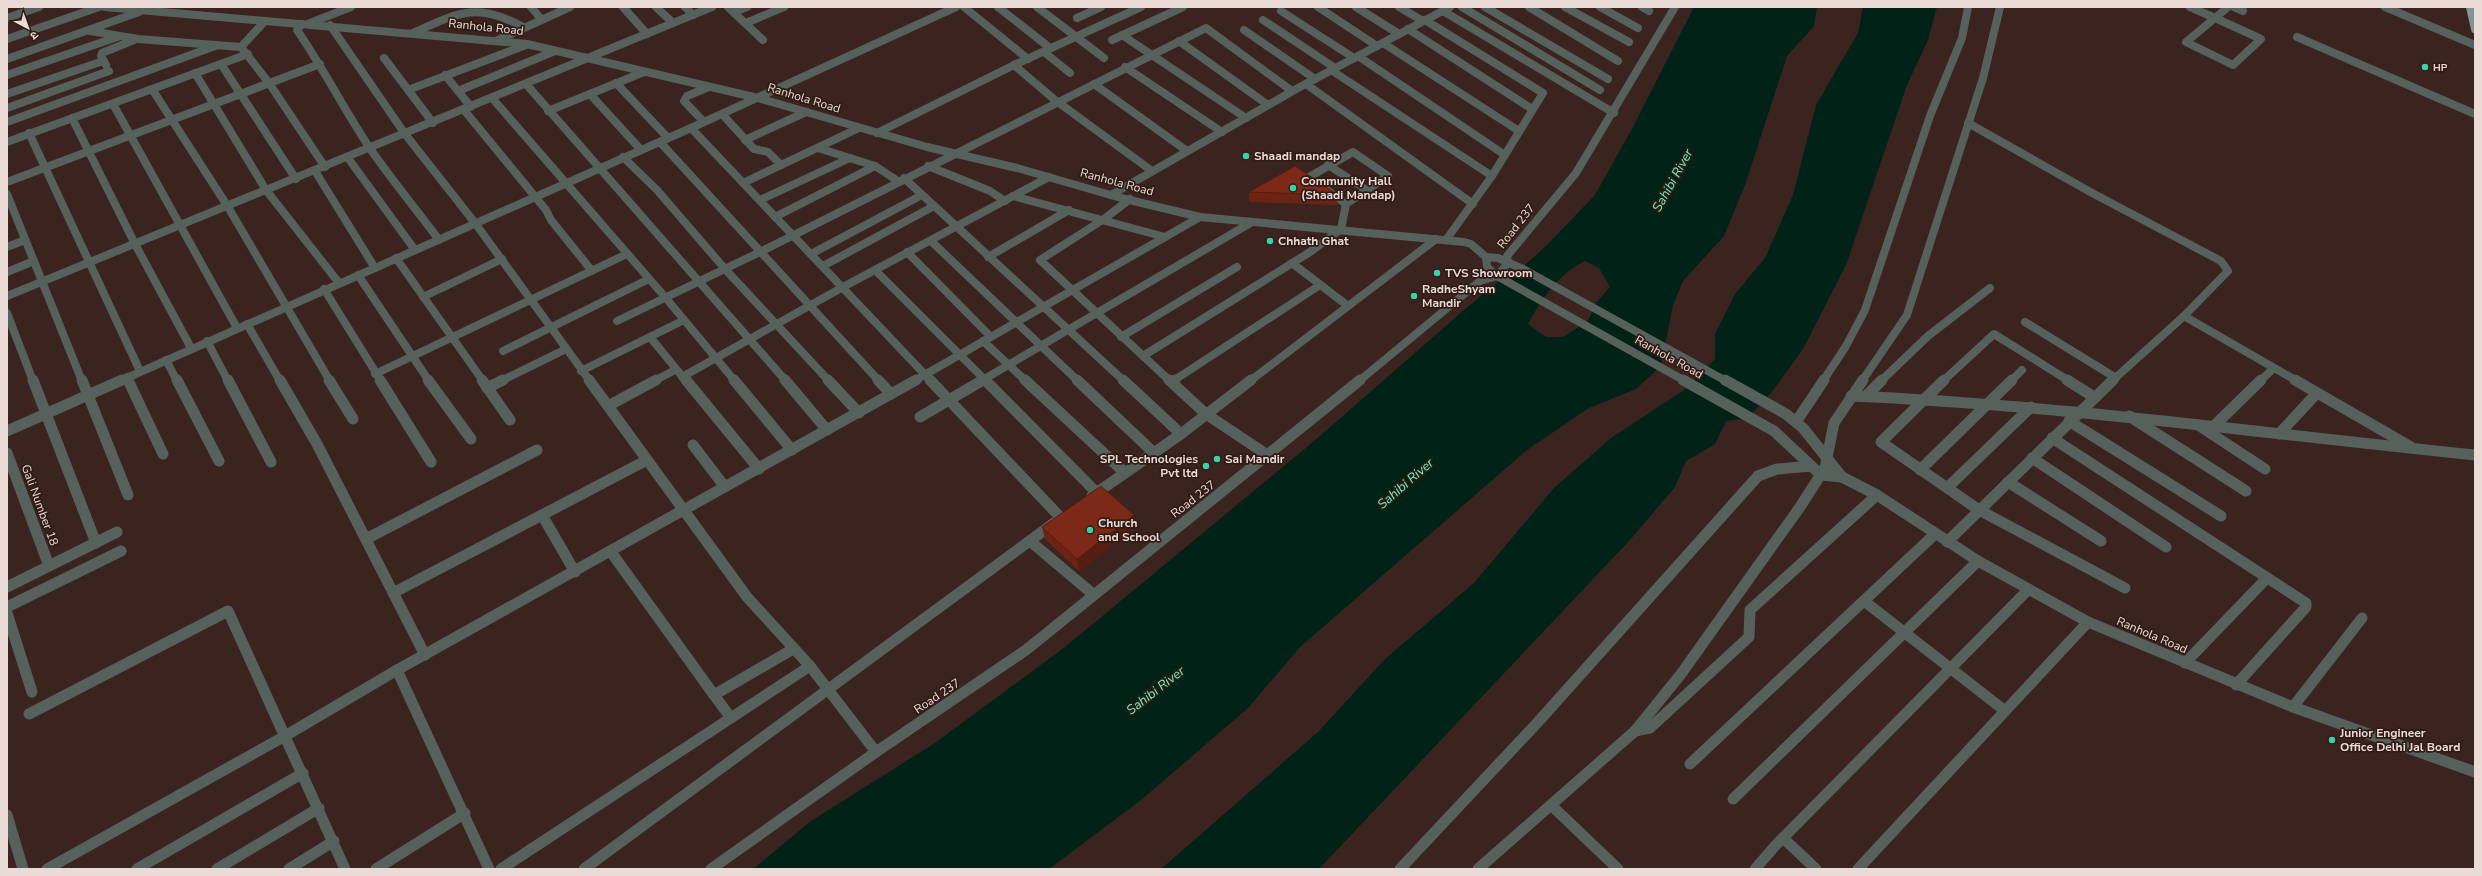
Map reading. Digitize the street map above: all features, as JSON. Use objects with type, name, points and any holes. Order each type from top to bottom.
[{"type":"main road","points":[[2470,7],[2475,29]]},
{"type":"street","points":[[7,18],[40,7]]},
{"type":"street","points":[[7,39],[99,7]]},
{"type":"street","name":"Ranhola Road","points":[[105,7],[330,25],[527,44],[758,98],[876,133],[1200,217],[1441,239],[1471,244],[1486,257],[1498,258],[1523,269],[1786,414],[1800,425],[1842,477],[1877,495],[1978,562],[2027,590],[2088,622],[2236,685],[2475,772]]},
{"type":"street","points":[[531,7],[541,19]]},
{"type":"street","points":[[498,40],[570,7]]},
{"type":"street","points":[[623,7],[647,34]]},
{"type":"street","points":[[656,7],[672,23]]},
{"type":"street","points":[[685,7],[693,15]]},
{"type":"street","points":[[7,296],[180,227],[266,190],[348,158],[712,7]]},
{"type":"street","points":[[731,10],[746,7]]},
{"type":"street","points":[[746,23],[784,7]]},
{"type":"street","points":[[7,431],[324,289],[358,276],[566,182],[691,128],[956,7]]},
{"type":"street","points":[[964,7],[1028,59]]},
{"type":"street","points":[[998,7],[1047,50],[1070,73]]},
{"type":"street","points":[[1037,7],[1104,58]]},
{"type":"street","points":[[1077,18],[1101,7]]},
{"type":"street","points":[[876,133],[1014,65],[1141,7]]},
{"type":"street","points":[[1112,40],[1183,7]]},
{"type":"street","points":[[1318,7],[1519,131]]},
{"type":"street","points":[[1356,7],[1399,34]]},
{"type":"street","points":[[1085,501],[1124,472],[1181,434],[1348,306],[1441,239],[1473,204],[1492,176],[1543,93],[1399,7]]},
{"type":"street","points":[[1462,7],[1600,90]]},
{"type":"street","points":[[1486,7],[1608,79]]},
{"type":"street","points":[[1529,7],[1618,61]]},
{"type":"street","points":[[1565,7],[1629,42]]},
{"type":"street","points":[[1600,7],[1638,28]]},
{"type":"street","name":"Road 237","points":[[711,869],[876,752],[1008,663],[1269,456],[1480,281],[1497,276],[1508,263],[1507,256],[1576,173],[1614,113],[1675,7]]},
{"type":"street","points":[[1800,425],[1865,310],[1932,110],[1962,38],[1968,7]]},
{"type":"street","points":[[1478,869],[1635,732],[1681,674],[1821,475],[1828,461],[1830,438],[1834,423],[1907,315],[1983,78],[2000,7]]},
{"type":"street","points":[[2190,7],[2214,18],[2261,41],[2233,65],[2186,43],[2214,18],[2228,7]]},
{"type":"street","points":[[2234,7],[2243,11]]},
{"type":"street","points":[[2385,7],[2475,45]]},
{"type":"street","points":[[347,8],[305,24],[296,30],[320,64],[370,148],[439,240]]},
{"type":"street","points":[[1111,195],[1292,91],[1447,8],[1614,113]]},
{"type":"street","points":[[413,33],[453,15],[489,10],[504,16],[523,28]]},
{"type":"street","points":[[731,10],[763,40]]},
{"type":"street","points":[[1281,10],[1356,57],[1505,155]]},
{"type":"street","points":[[7,59],[90,31],[142,11]]},
{"type":"street","points":[[241,46],[265,20]]},
{"type":"street","points":[[1264,20],[1333,69],[1492,176]]},
{"type":"street","points":[[330,25],[405,134],[502,259],[747,597],[810,666],[876,752]]},
{"type":"street","points":[[617,321],[793,236],[901,179],[1094,84],[1150,54],[1206,28],[1292,91]]},
{"type":"street","points":[[1408,29],[1532,109]]},
{"type":"street","points":[[1244,30],[1315,79]]},
{"type":"street","points":[[90,31],[138,39],[241,46],[269,83],[325,167]]},
{"type":"street","points":[[1122,35],[1246,118]]},
{"type":"street","points":[[7,75],[117,36]]},
{"type":"street","points":[[2297,37],[2475,114]]},
{"type":"street","points":[[116,82],[101,56],[107,50],[138,39]]},
{"type":"street","points":[[1179,41],[1268,105]]},
{"type":"street","points":[[408,90],[527,44]]},
{"type":"street","points":[[7,122],[218,45]]},
{"type":"street","points":[[458,91],[555,51]]},
{"type":"street","points":[[7,142],[248,54]]},
{"type":"street","points":[[384,58],[433,123]]},
{"type":"street","points":[[7,94],[103,61]]},
{"type":"street","points":[[221,64],[296,179]]},
{"type":"street","points":[[7,182],[320,64]]},
{"type":"street","points":[[1014,65],[1057,101],[1152,171]]},
{"type":"street","points":[[1126,67],[1222,132]]},
{"type":"street","points":[[7,108],[109,71]]},
{"type":"street","points":[[548,111],[644,72]]},
{"type":"street","points":[[195,73],[266,190],[339,283]]},
{"type":"street","points":[[445,75],[458,91],[467,109],[592,271]]},
{"type":"street","points":[[616,83],[760,252],[891,394]]},
{"type":"street","points":[[526,84],[598,168],[605,172],[659,237],[700,280],[752,339],[827,430]]},
{"type":"street","points":[[1094,84],[1187,151]]},
{"type":"street","points":[[1306,84],[1473,204]]},
{"type":"street","points":[[704,122],[684,101],[687,96],[709,86]]},
{"type":"street","points":[[152,89],[174,120],[228,207],[285,307],[353,419]]},
{"type":"street","points":[[590,94],[641,150]]},
{"type":"street","points":[[492,98],[665,297],[792,450]]},
{"type":"street","points":[[113,104],[180,227],[317,444],[425,655]]},
{"type":"street","points":[[745,140],[806,112]]},
{"type":"street","points":[[722,114],[754,149],[772,155],[781,165]]},
{"type":"street","points":[[72,118],[135,244],[191,348]]},
{"type":"street","points":[[1947,542],[2080,410],[2184,316],[2227,273],[2228,269],[2225,264],[1968,123]]},
{"type":"street","points":[[584,869],[1064,516],[925,375],[691,128]]},
{"type":"street","points":[[743,183],[859,128]]},
{"type":"street","points":[[30,133],[140,371]]},
{"type":"street","points":[[818,148],[875,166],[901,179],[934,206],[1042,308],[1181,434]]},
{"type":"street","points":[[1143,356],[1292,263],[1341,230],[1346,204],[1386,178],[1387,174],[1353,152],[1310,176],[1309,179],[1346,204]]},
{"type":"street","points":[[623,157],[657,190],[725,269],[859,413]]},
{"type":"street","points":[[348,158],[415,250]]},
{"type":"street","points":[[760,200],[850,158]]},
{"type":"street","points":[[1328,165],[1367,190]]},
{"type":"street","points":[[775,217],[875,166]]},
{"type":"street","points":[[928,166],[1009,198],[1069,210],[1165,237]]},
{"type":"street","points":[[314,171],[375,268]]},
{"type":"street","points":[[608,406],[679,373],[716,358],[907,252],[931,241],[1049,177]]},
{"type":"street","points":[[7,194],[128,495]]},
{"type":"street","points":[[811,254],[922,196]]},
{"type":"street","points":[[1130,200],[1104,219],[1040,260],[1071,292],[1206,414],[1269,456]]},
{"type":"street","points":[[823,266],[934,206]]},
{"type":"street","points":[[988,257],[1069,210]]},
{"type":"street","points":[[47,869],[285,736],[397,670],[859,413],[1200,217]]},
{"type":"street","points":[[7,222],[16,218]]},
{"type":"street","points":[[920,417],[1097,315],[1252,222]]},
{"type":"street","points":[[7,247],[25,240]]},
{"type":"street","points":[[931,241],[1153,452]]},
{"type":"street","points":[[907,252],[1011,365],[1124,472]]},
{"type":"street","points":[[375,374],[627,254]]},
{"type":"street","name":"Ranhola Road","points":[[1486,257],[1487,267],[1497,276],[1512,283],[1774,431],[1821,475],[1842,477]]},
{"type":"street","points":[[396,258],[510,420]]},
{"type":"street","points":[[423,297],[502,259]]},
{"type":"street","points":[[7,272],[34,261]]},
{"type":"street","points":[[1292,263],[1348,306]]},
{"type":"street","points":[[1121,337],[1237,267]]},
{"type":"street","points":[[875,270],[1097,493]]},
{"type":"street","points":[[358,276],[411,357],[471,439]]},
{"type":"street","points":[[503,351],[649,279]]},
{"type":"street","points":[[1172,382],[1320,285]]},
{"type":"street","points":[[1866,396],[1928,336],[1964,310],[1990,288]]},
{"type":"street","points":[[324,289],[375,374],[431,462]]},
{"type":"street","points":[[7,313],[96,542]]},
{"type":"street","points":[[2184,316],[2414,449]]},
{"type":"street","points":[[582,371],[684,320]]},
{"type":"street","points":[[2025,322],[2116,378]]},
{"type":"street","points":[[2094,397],[1995,334],[1924,398],[1881,441],[1920,470],[1979,510],[2125,588]]},
{"type":"street","points":[[650,337],[759,469]]},
{"type":"street","points":[[207,341],[271,462]]},
{"type":"street","points":[[487,388],[566,349]]},
{"type":"street","points":[[166,360],[219,461]]},
{"type":"street","points":[[2215,425],[2274,368]]},
{"type":"street","points":[[1920,470],[2022,370]]},
{"type":"street","points":[[126,378],[163,454]]},
{"type":"street","points":[[2279,434],[2317,392]]},
{"type":"street","points":[[1851,396],[1924,398],[2080,410],[2215,425],[2279,434],[2475,455]]},
{"type":"street","points":[[1947,488],[2031,407]]},
{"type":"street","points":[[2127,415],[2246,491]]},
{"type":"street","points":[[2069,421],[2221,516]]},
{"type":"street","points":[[2195,423],[2265,469]]},
{"type":"street","points":[[2052,438],[2267,578],[2304,600],[2306,607],[2236,685]]},
{"type":"street","points":[[693,445],[725,488]]},
{"type":"street","points":[[366,539],[537,450]]},
{"type":"street","name":"Gali Number 18","points":[[7,453],[48,566]]},
{"type":"street","points":[[2032,458],[2166,547]]},
{"type":"street","points":[[393,593],[647,460]]},
{"type":"street","points":[[1400,869],[1538,722],[1758,476],[1781,468],[1811,466]]},
{"type":"street","points":[[2008,482],[2101,541]]},
{"type":"street","points":[[1635,732],[1650,728],[1749,637],[1751,633],[1747,616],[1750,610],[1877,495]]},
{"type":"street","points":[[542,515],[575,572]]},
{"type":"street","points":[[7,587],[117,532]]},
{"type":"street","points":[[1690,764],[1935,534]]},
{"type":"street","points":[[1030,541],[1094,595]]},
{"type":"street","points":[[7,607],[121,551]]},
{"type":"street","points":[[611,552],[730,718]]},
{"type":"street","points":[[1733,799],[1978,562]]},
{"type":"street","points":[[2185,663],[2267,578]]},
{"type":"street","points":[[1755,869],[1783,838],[1952,669],[2027,590]]},
{"type":"street","points":[[1864,601],[2004,710]]},
{"type":"street","points":[[29,714],[228,612],[346,869]]},
{"type":"street","points":[[7,613],[32,692]]},
{"type":"street","points":[[2293,707],[2362,618]]},
{"type":"street","points":[[1858,869],[2004,710],[2088,622]]},
{"type":"street","points":[[714,695],[793,649]]},
{"type":"street","points":[[501,869],[810,666]]},
{"type":"street","points":[[397,670],[465,814],[489,869]]},
{"type":"street","points":[[137,869],[302,773]]},
{"type":"street","points":[[1551,805],[1618,869]]},
{"type":"street","points":[[217,869],[319,808]]},
{"type":"street","points":[[376,869],[465,814]]},
{"type":"street","points":[[7,816],[23,869]]},
{"type":"street","points":[[1783,838],[1816,869]]},
{"type":"street","points":[[289,869],[334,841]]},
{"type":"water","name":"Sahibi River","points":[[1694,7],[1817,7],[1814,26],[1787,56],[1745,185],[1724,236],[1683,281],[1673,305],[1661,366],[1636,389],[1589,408],[1527,450],[1300,647],[1248,708],[1141,800],[1049,869],[753,869],[811,821],[935,743],[1065,647],[1313,442],[1500,280],[1524,266],[1549,243],[1595,195],[1633,127]],"holes":[[[1585,261],[1599,268],[1610,287],[1596,303],[1588,321],[1563,337],[1546,337],[1528,324],[1545,296],[1566,273]]]},
{"type":"water","points":[[1863,7],[1937,7],[1928,40],[1907,85],[1846,265],[1803,349],[1771,393],[1748,418],[1726,421],[1715,444],[1686,461],[1675,487],[1629,541],[1319,869],[1161,869],[1318,732],[1384,660],[1474,583],[1554,488],[1611,438],[1687,388],[1715,359],[1715,334],[1735,294],[1765,258],[1793,195],[1816,105],[1858,33]]},
{"type":"building","points":[[1295,166],[1338,195],[1249,192]]},
{"type":"building","name":"Church and School","points":[[1101,486],[1134,515],[1077,559],[1042,527]]},
{"type":"place","name":"HP","points":[[2425,67]]},
{"type":"place","name":"Shaadi mandap","points":[[1246,156]]},
{"type":"place","name":"Community Hall (Shaadi Mandap)","points":[[1293,188]]},
{"type":"place","name":"Chhath Ghat","points":[[1270,241]]},
{"type":"place","name":"TVS Showroom","points":[[1437,273]]},
{"type":"place","name":"RadheShyam Mandir","points":[[1414,296]]},
{"type":"place","name":"Sai Mandir","points":[[1217,459]]},
{"type":"place","name":"SPL Technologies Pvt ltd","points":[[1206,466]]},
{"type":"place","name":"Church and School","points":[[1090,530]]},
{"type":"place","name":"Junior Engineer Office Delhi Jal Board","points":[[2332,740]]}]
